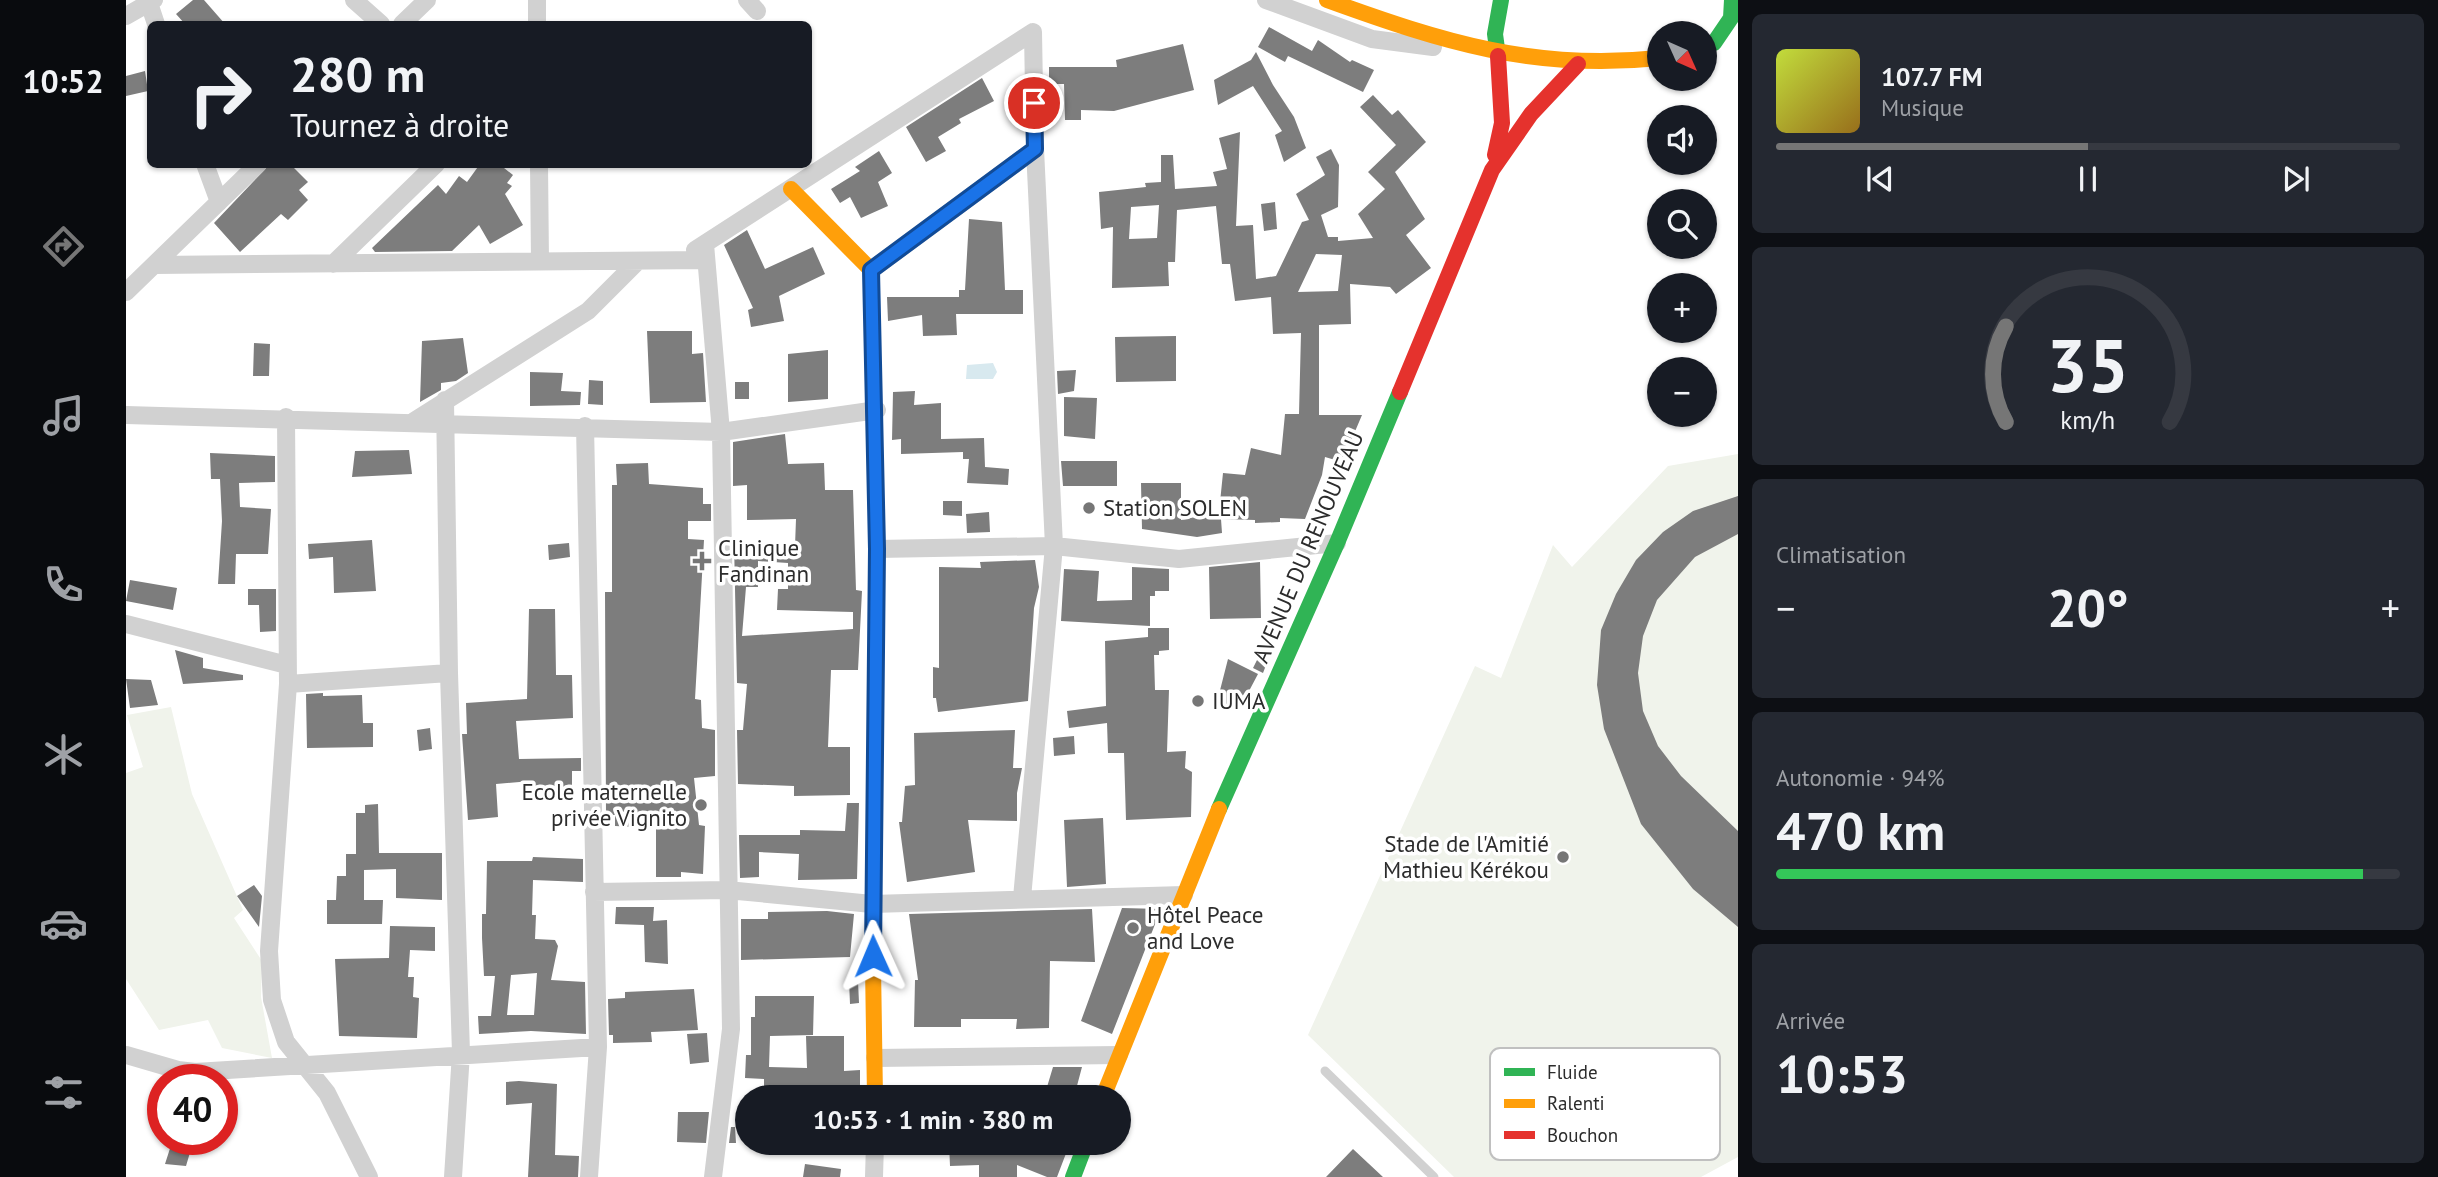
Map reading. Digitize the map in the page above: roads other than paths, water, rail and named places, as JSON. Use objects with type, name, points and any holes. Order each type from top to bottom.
[{"type":"main road","points":[[1327,0],[1498,56],[1577,64],[1647,59]]},
{"type":"main road","name":"AVENUE DU RENOUVEAU","points":[[1108,1085],[1194,864],[1337,542],[1492,170],[1502,123],[1495,34],[1501,0]]},
{"type":"main road","points":[[1717,35],[1732,16],[1732,0]]},
{"type":"main road","points":[[1717,43],[1738,37]]},
{"type":"main road","name":"AVENUE DU RENOUVEAU","points":[[1492,170],[1523,123],[1577,64]]},
{"type":"main road","points":[[791,190],[871,270],[877,410],[872,904],[875,1085]]},
{"type":"main road","points":[[1073,1177],[1081,1155]]},
{"type":"street","points":[[354,0],[378,21]]},
{"type":"street","points":[[405,21],[427,0]]},
{"type":"street","points":[[537,0],[537,21]]},
{"type":"street","points":[[1266,0],[1372,40],[1415,47],[1469,47]]},
{"type":"street","points":[[126,16],[152,2],[155,21]]},
{"type":"street","points":[[154,265],[679,261],[705,252],[791,190],[1033,32],[1035,149],[1054,547],[1022,898]]},
{"type":"street","points":[[871,270],[1035,149]]},
{"type":"street","points":[[206,168],[219,202]]},
{"type":"street","points":[[126,292],[254,168]]},
{"type":"street","points":[[333,264],[432,168]]},
{"type":"street","points":[[539,168],[540,261]]},
{"type":"street","points":[[705,252],[721,432],[731,1029],[713,1177]]},
{"type":"street","points":[[414,421],[588,312],[638,261]]},
{"type":"street","points":[[445,400],[449,673],[461,1053],[453,1177]]},
{"type":"street","points":[[126,415],[414,421],[721,432],[877,410]]},
{"type":"street","points":[[286,418],[288,684],[269,951],[272,1000],[286,1042],[327,1093],[369,1177]]},
{"type":"street","points":[[585,426],[598,1047],[589,1177]]},
{"type":"street","points":[[877,549],[1054,547],[1179,559],[1337,542]]},
{"type":"street","points":[[126,624],[287,666]]},
{"type":"street","points":[[288,684],[449,673]]},
{"type":"street","points":[[594,892],[727,890],[872,904],[1184,895]]},
{"type":"street","points":[[126,1055],[178,1070],[195,1072],[461,1053],[598,1047]]},
{"type":"street","points":[[875,1058],[1119,1055]]},
{"type":"street","points":[[874,1155],[874,1177]]},
{"type":"lane","points":[[1325,1071],[1434,1177]]},
{"type":"place","name":"Station SOLEN","points":[[1089,508]]},
{"type":"place","name":"Clinique Fandinan","points":[[702,561]]},
{"type":"place","name":"IUMA","points":[[1198,701]]},
{"type":"place","name":"Ecole maternelle privée Vignito","points":[[701,805]]},
{"type":"place","name":"Stade de l'Amitié Mathieu Kérékou","points":[[1563,857]]},
{"type":"place","name":"Hôtel Peace and Love","points":[[1133,928]]}]
